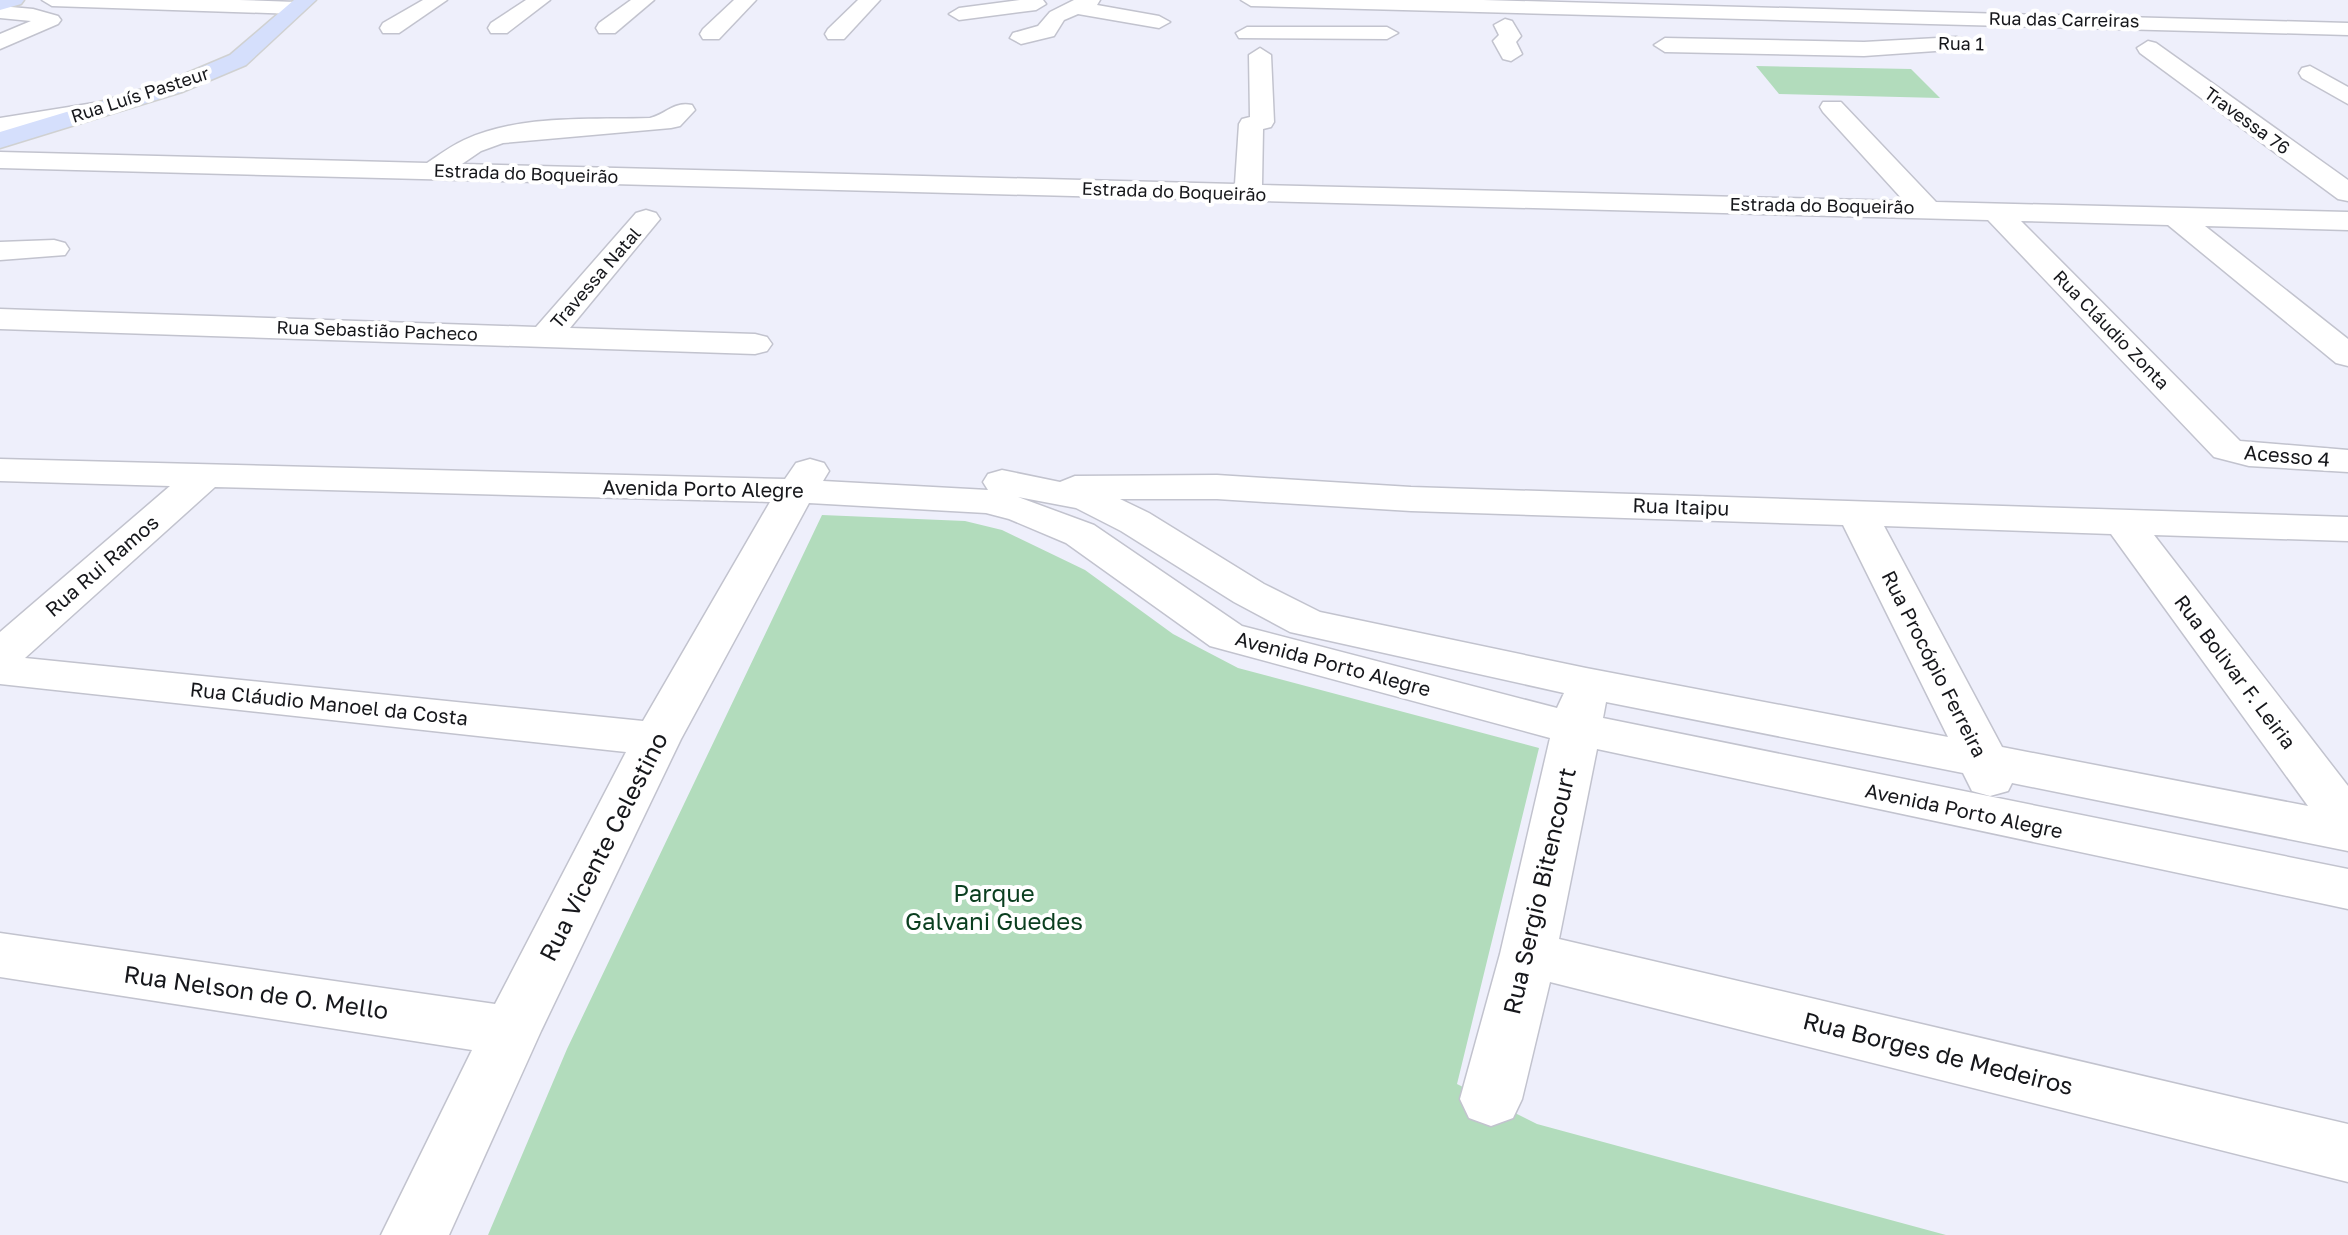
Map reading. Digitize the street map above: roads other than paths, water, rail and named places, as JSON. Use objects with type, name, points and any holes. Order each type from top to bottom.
[{"type":"main road","points":[[0,4],[14,0]]},
{"type":"main road","name":"Rua Luís Pasteur","points":[[0,140],[174,87],[238,60],[301,4]]},
{"type":"street","points":[[52,0],[301,4]]},
{"type":"street","points":[[391,28],[437,0]]},
{"type":"street","points":[[499,28],[540,0]]},
{"type":"street","points":[[607,28],[644,0]]},
{"type":"street","points":[[711,34],[746,0]]},
{"type":"street","points":[[836,34],[870,0]]},
{"type":"street","points":[[959,14],[1033,2],[1159,22]]},
{"type":"street","name":"Rua das Carreiras","points":[[1224,2],[1251,3],[1355,19],[1548,7],[1837,7],[2256,35],[2348,29]]},
{"type":"street","points":[[1248,194],[1251,124],[1262,122],[1252,44],[1251,3]]},
{"type":"street","points":[[2224,48],[2256,35],[2226,6]]},
{"type":"street","points":[[1508,38],[1555,26],[1548,7]]},
{"type":"street","points":[[1837,7],[1874,28],[1937,44]]},
{"type":"street","points":[[1021,38],[1046,31],[1075,8]]},
{"type":"street","name":"Rua 1","points":[[1639,9],[1659,46],[1864,49],[1937,44],[1982,45]]},
{"type":"street","points":[[0,12],[51,20],[0,42]]},
{"type":"street","points":[[1252,44],[1355,19],[1406,33],[1535,37]]},
{"type":"street","name":"Travessa 76","points":[[2185,48],[2140,48],[2348,193]]},
{"type":"street","points":[[2310,73],[2348,97]]},
{"type":"street","points":[[1832,107],[1927,209]]},
{"type":"street","points":[[0,126],[94,110]]},
{"type":"street","points":[[433,171],[472,146],[498,136],[538,130],[650,125],[671,121],[683,110]]},
{"type":"street","name":"Estrada do Boqueirão","points":[[0,160],[2348,221]]},
{"type":"street","name":"Rua Cláudio Zonta","points":[[1995,211],[2227,449]]},
{"type":"street","points":[[2176,217],[2348,356]]},
{"type":"street","name":"Travessa Natal","points":[[546,336],[646,219]]},
{"type":"street","points":[[0,251],[54,249]]},
{"type":"street","name":"Rua Sebastião Pacheco","points":[[0,319],[755,344]]},
{"type":"street","name":"Avenida Porto Alegre","points":[[0,442],[341,469],[804,480],[986,501],[1088,499],[1306,623],[1581,706],[2002,819],[2348,889]]},
{"type":"street","name":"Acesso 4","points":[[2227,449],[2249,455],[2334,460]]},
{"type":"street","points":[[2334,460],[2348,492]]},
{"type":"street","name":"Avenida Porto Alegre","points":[[0,470],[204,477],[341,469]]},
{"type":"street","name":"Rua Rui Ramos","points":[[0,656],[204,477]]},
{"type":"street","name":"Rua Vicente Celestino","points":[[415,1235],[511,1031],[657,739],[804,480]]},
{"type":"street","points":[[1174,546],[1156,534],[1183,504],[1217,487]]},
{"type":"street","name":"Rua Itaipu","points":[[1033,499],[1217,487],[1411,499],[2348,529]]},
{"type":"street","name":"Avenida Porto Alegre","points":[[1033,499],[1226,636],[1581,706],[1984,760],[2348,832]]},
{"type":"street","name":"Rua Procópio Ferreira","points":[[1857,513],[1984,760],[2002,819]]},
{"type":"street","name":"Rua Bolivar F. Leiria","points":[[2122,520],[2348,823]]},
{"type":"street","name":"Rua Cláudio Manoel da Costa","points":[[0,670],[657,739]]},
{"type":"street","name":"Rua Sergio Bitencourt","points":[[1491,1099],[1528,954],[1581,706]]},
{"type":"street","name":"Rua Borges de Medeiros","points":[[1528,954],[2348,1153]]},
{"type":"street","name":"Rua Nelson de O. Mello","points":[[0,955],[511,1031]]},
{"type":"park label","name":"Parque Galvani Guedes","points":[[994,908]]}]
